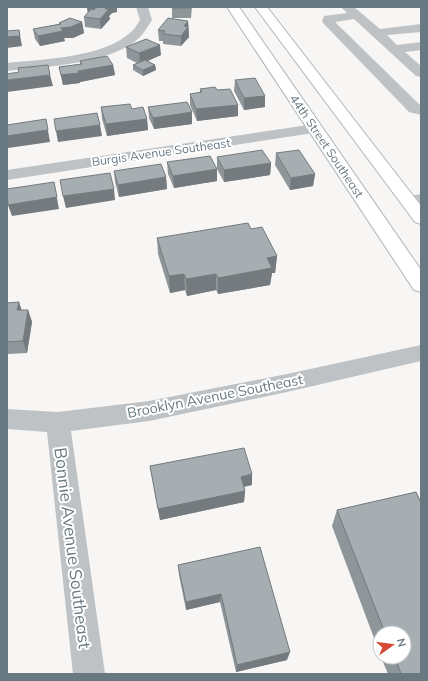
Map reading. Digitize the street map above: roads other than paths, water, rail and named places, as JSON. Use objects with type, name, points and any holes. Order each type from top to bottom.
[{"type":"main road","name":"44th Street Southeast","points":[[232,7],[421,285]]},
{"type":"main road","points":[[262,7],[375,157],[415,200],[421,218]]},
{"type":"main road","points":[[262,50],[284,59],[303,62]]},
{"type":"main road","points":[[315,129],[343,135],[353,140],[375,157]]},
{"type":"street","points":[[7,67],[76,58],[113,49],[135,35],[146,20],[142,7]]},
{"type":"street","points":[[421,73],[352,11],[328,19],[328,21],[414,109],[421,111],[418,121],[421,124]]},
{"type":"street","points":[[376,33],[421,28]]},
{"type":"street","points":[[394,49],[421,46]]},
{"type":"street","name":"Burgis Avenue Southeast","points":[[7,175],[315,129]]},
{"type":"street","name":"Brooklyn Avenue Southeast","points":[[7,419],[58,422],[150,412],[421,353]]},
{"type":"street","name":"Bonnie Avenue Southeast","points":[[58,422],[89,674]]}]
